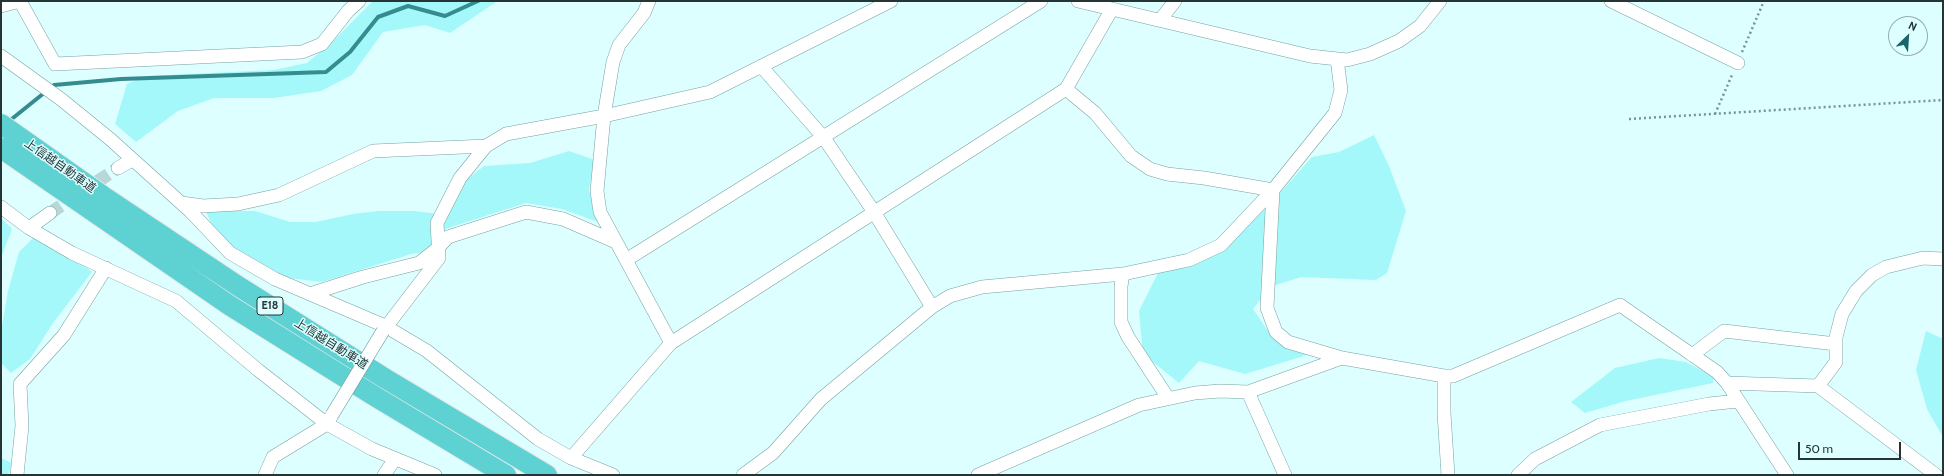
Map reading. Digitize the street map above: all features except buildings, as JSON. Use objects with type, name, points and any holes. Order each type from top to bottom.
[{"type":"highway","name":"上信越自動車道","points":[[1,124],[103,196],[252,294],[386,379],[547,475]]},
{"type":"highway","name":"上信越自動車道","points":[[1,148],[229,305],[376,397],[506,475]]},
{"type":"street","points":[[1,6],[20,1],[55,64],[302,52],[322,44],[348,11],[359,1]]},
{"type":"street","points":[[649,1],[644,13],[619,45],[612,62],[604,116],[597,191],[600,212],[671,343]]},
{"type":"street","points":[[265,475],[273,457],[329,419],[384,328],[439,258],[437,223],[460,178],[486,146],[506,134],[604,116],[710,92],[890,1]]},
{"type":"street","points":[[626,260],[824,138],[1041,1]]},
{"type":"street","points":[[1078,1],[1310,56],[1337,59],[1358,58],[1386,49],[1420,26],[1440,1]]},
{"type":"street","points":[[1160,20],[1175,1]]},
{"type":"street","points":[[1611,1],[1738,63]]},
{"type":"street","points":[[571,458],[671,343],[1066,89],[1112,9]]},
{"type":"street","points":[[1,56],[62,100],[182,203],[230,253],[275,279],[384,328],[427,351],[538,439],[571,458],[613,475]]},
{"type":"street","points":[[743,475],[773,453],[821,399],[932,307],[950,296],[982,287],[1123,274],[1189,260],[1221,245],[1273,190],[1335,113],[1341,90],[1337,59]]},
{"type":"street","points":[[761,66],[824,138],[874,212],[932,307]]},
{"type":"street","points":[[1066,89],[1095,113],[1131,156],[1150,169],[1167,174],[1204,178],[1273,190]]},
{"type":"street","points":[[182,203],[203,206],[238,204],[279,195],[373,151],[486,146]]},
{"type":"street","points":[[118,168],[132,160]]},
{"type":"street","points":[[1273,190],[1267,308],[1276,332],[1288,342],[1342,358],[1444,376],[1453,376],[1620,305],[1717,372],[1727,383],[1787,475]]},
{"type":"street","points":[[1,207],[29,228],[72,253],[176,302],[258,370],[372,449],[434,475]]},
{"type":"street","points":[[310,294],[363,277],[419,264],[438,248],[448,237],[526,212],[563,219],[616,242]]},
{"type":"street","points":[[29,228],[50,213]]},
{"type":"street","points":[[1818,386],[1836,362],[1836,337],[1842,314],[1856,291],[1872,275],[1886,267],[1923,258],[1943,260]]},
{"type":"street","points":[[17,475],[22,426],[20,384],[64,335],[106,268]]},
{"type":"street","points":[[1123,274],[1121,286],[1121,322],[1128,337],[1168,398]]},
{"type":"street","points":[[1692,355],[1724,331],[1836,344]]},
{"type":"street","points":[[978,475],[1138,405],[1168,398],[1220,391],[1248,392],[1342,358]]},
{"type":"street","points":[[1444,376],[1444,413],[1448,475]]},
{"type":"street","points":[[1727,383],[1818,386],[1936,475]]},
{"type":"street","points":[[1248,392],[1285,475]]},
{"type":"street","points":[[1518,475],[1535,459],[1600,425],[1709,404],[1738,400]]},
{"type":"street","points":[[384,475],[395,459]]},
{"type":"path","points":[[1630,119],[1943,100]]},
{"type":"shaded area","points":[[373,1],[496,2],[450,33],[425,25],[383,32],[352,75],[321,91],[274,98],[214,98],[178,111],[136,142],[115,124],[127,84],[146,76],[274,70],[307,63],[331,43]]},
{"type":"shaded area","points":[[1374,135],[1389,166],[1406,211],[1387,273],[1376,280],[1301,277],[1270,287],[1253,309],[1272,337],[1307,355],[1245,374],[1199,361],[1179,383],[1143,354],[1139,311],[1159,271],[1187,268],[1227,247],[1274,200],[1312,157],[1339,152]]},
{"type":"shaded area","points":[[569,151],[595,160],[589,189],[598,222],[562,209],[526,203],[442,230],[426,252],[411,254],[322,282],[288,278],[235,252],[212,226],[206,211],[255,211],[290,222],[316,222],[353,214],[379,211],[414,211],[439,214],[457,187],[484,166],[530,163]]},
{"type":"shaded area","points":[[1,218],[12,229],[1,258]]},
{"type":"shaded area","points":[[36,235],[58,246],[92,272],[53,323],[30,359],[11,373],[1,363],[1,332],[8,291],[19,252]]},
{"type":"shaded area","points":[[1926,331],[1943,339],[1943,437],[1927,409],[1916,370]]},
{"type":"shaded area","points":[[1659,358],[1686,362],[1714,377],[1713,383],[1626,401],[1585,413],[1571,402],[1615,368]]},
{"type":"shaded area","points":[[1,458],[12,463],[8,475],[1,475]]},
{"type":"waterway","points":[[8,122],[54,85],[121,79],[326,72],[350,52],[378,17],[408,6],[445,16],[478,1]]},
{"type":"tunnel","points":[[50,213],[118,168]]}]
